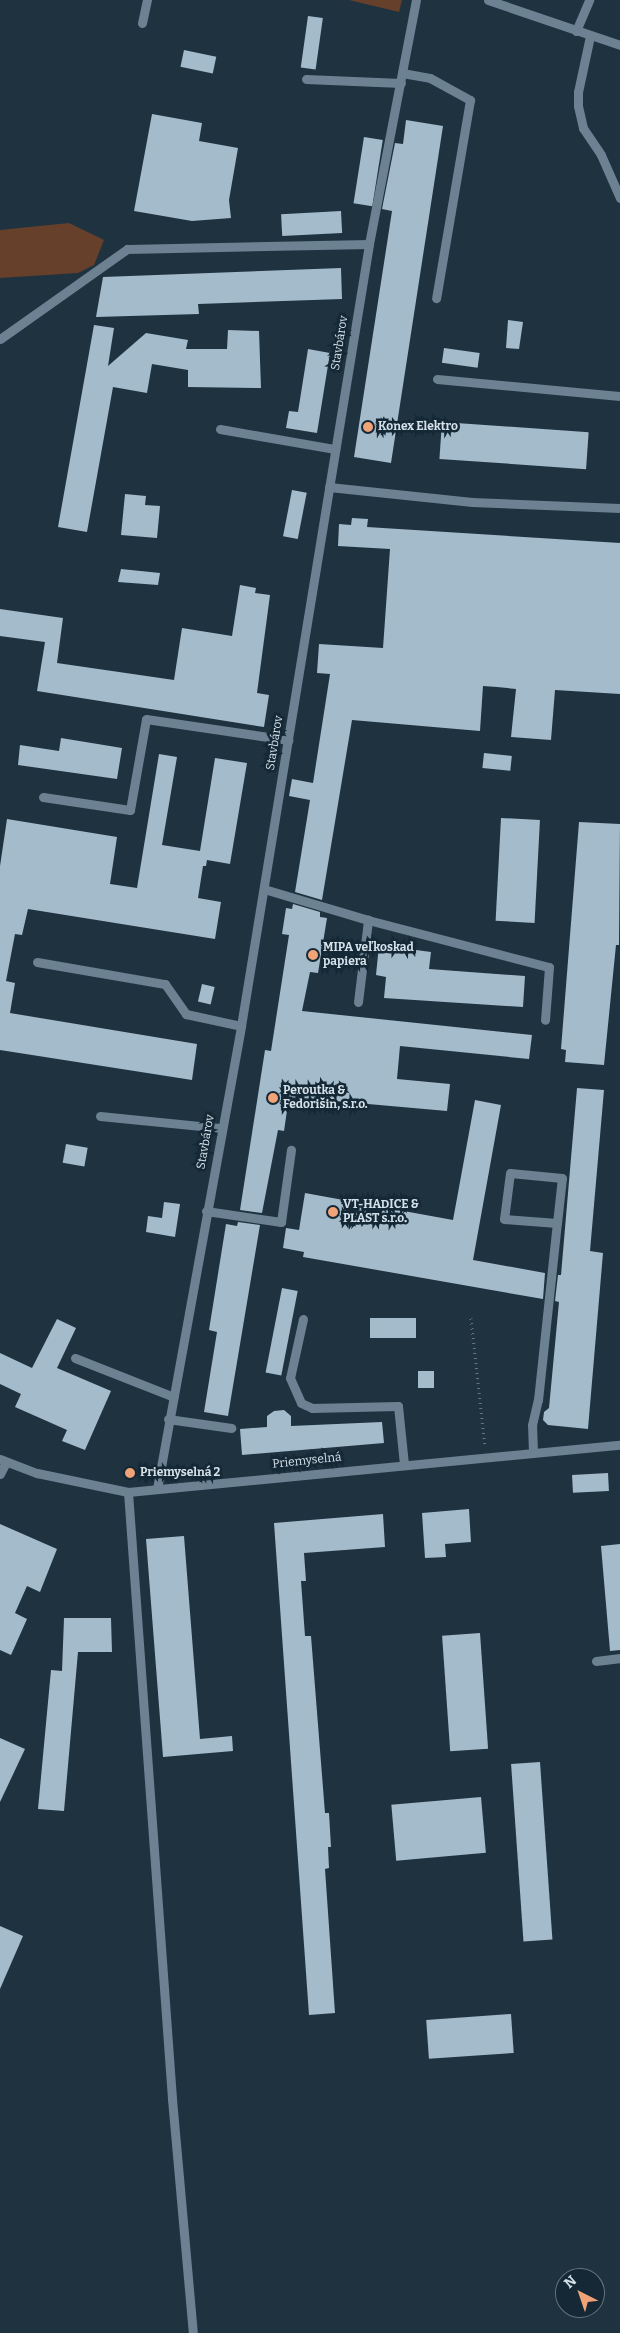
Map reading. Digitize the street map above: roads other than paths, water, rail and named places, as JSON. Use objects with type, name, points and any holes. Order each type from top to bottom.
[{"type":"lane","points":[[142,23],[147,0]]},
{"type":"lane","name":"Stavbárov","points":[[157,1489],[241,1026],[369,244],[416,0]]},
{"type":"lane","points":[[488,0],[620,45]]},
{"type":"lane","points":[[576,31],[590,0]]},
{"type":"lane","points":[[590,36],[578,92],[578,106],[583,128],[612,176],[620,198]]},
{"type":"lane","points":[[402,73],[430,78],[470,100],[436,298]]},
{"type":"lane","points":[[306,78],[400,84]]},
{"type":"lane","points":[[0,339],[127,249],[369,244]]},
{"type":"lane","points":[[437,379],[620,396]]},
{"type":"lane","points":[[220,429],[335,449]]},
{"type":"lane","points":[[329,487],[472,502],[620,508]]},
{"type":"lane","points":[[43,797],[130,810],[146,719],[288,740]]},
{"type":"lane","points":[[264,889],[368,920],[549,967],[545,1020]]},
{"type":"lane","points":[[358,1002],[368,920]]},
{"type":"lane","points":[[37,962],[165,984],[186,1014],[241,1026]]},
{"type":"lane","points":[[100,1116],[221,1128]]},
{"type":"lane","points":[[206,1211],[281,1222],[291,1150]]},
{"type":"lane","points":[[533,1452],[532,1425],[538,1400],[562,1178],[510,1173],[504,1218],[557,1223]]},
{"type":"lane","points":[[303,1319],[290,1378],[301,1403],[312,1408],[398,1406],[404,1464]]},
{"type":"lane","points":[[76,1358],[174,1397]]},
{"type":"lane","points":[[168,1420],[231,1428]]},
{"type":"lane","name":"Priemyselná","points":[[3,1460],[37,1473],[128,1492],[486,1456],[620,1446]]},
{"type":"lane","points":[[0,1474],[3,1460]]},
{"type":"lane","points":[[128,1492],[172,2099],[193,2333]]},
{"type":"lane","points":[[596,1661],[620,1658]]},
{"type":"place","name":"Konex Elektro","points":[[368,427]]},
{"type":"place","name":"MIPA veľkoskad papiera","points":[[313,955]]},
{"type":"place","name":"Peroutka & Fedorišin, s.r.o.","points":[[273,1098]]},
{"type":"place","name":"VT-HADICE & PLAST s.r.o.","points":[[333,1212]]},
{"type":"place","name":"Priemyselná 2","points":[[130,1473]]}]
